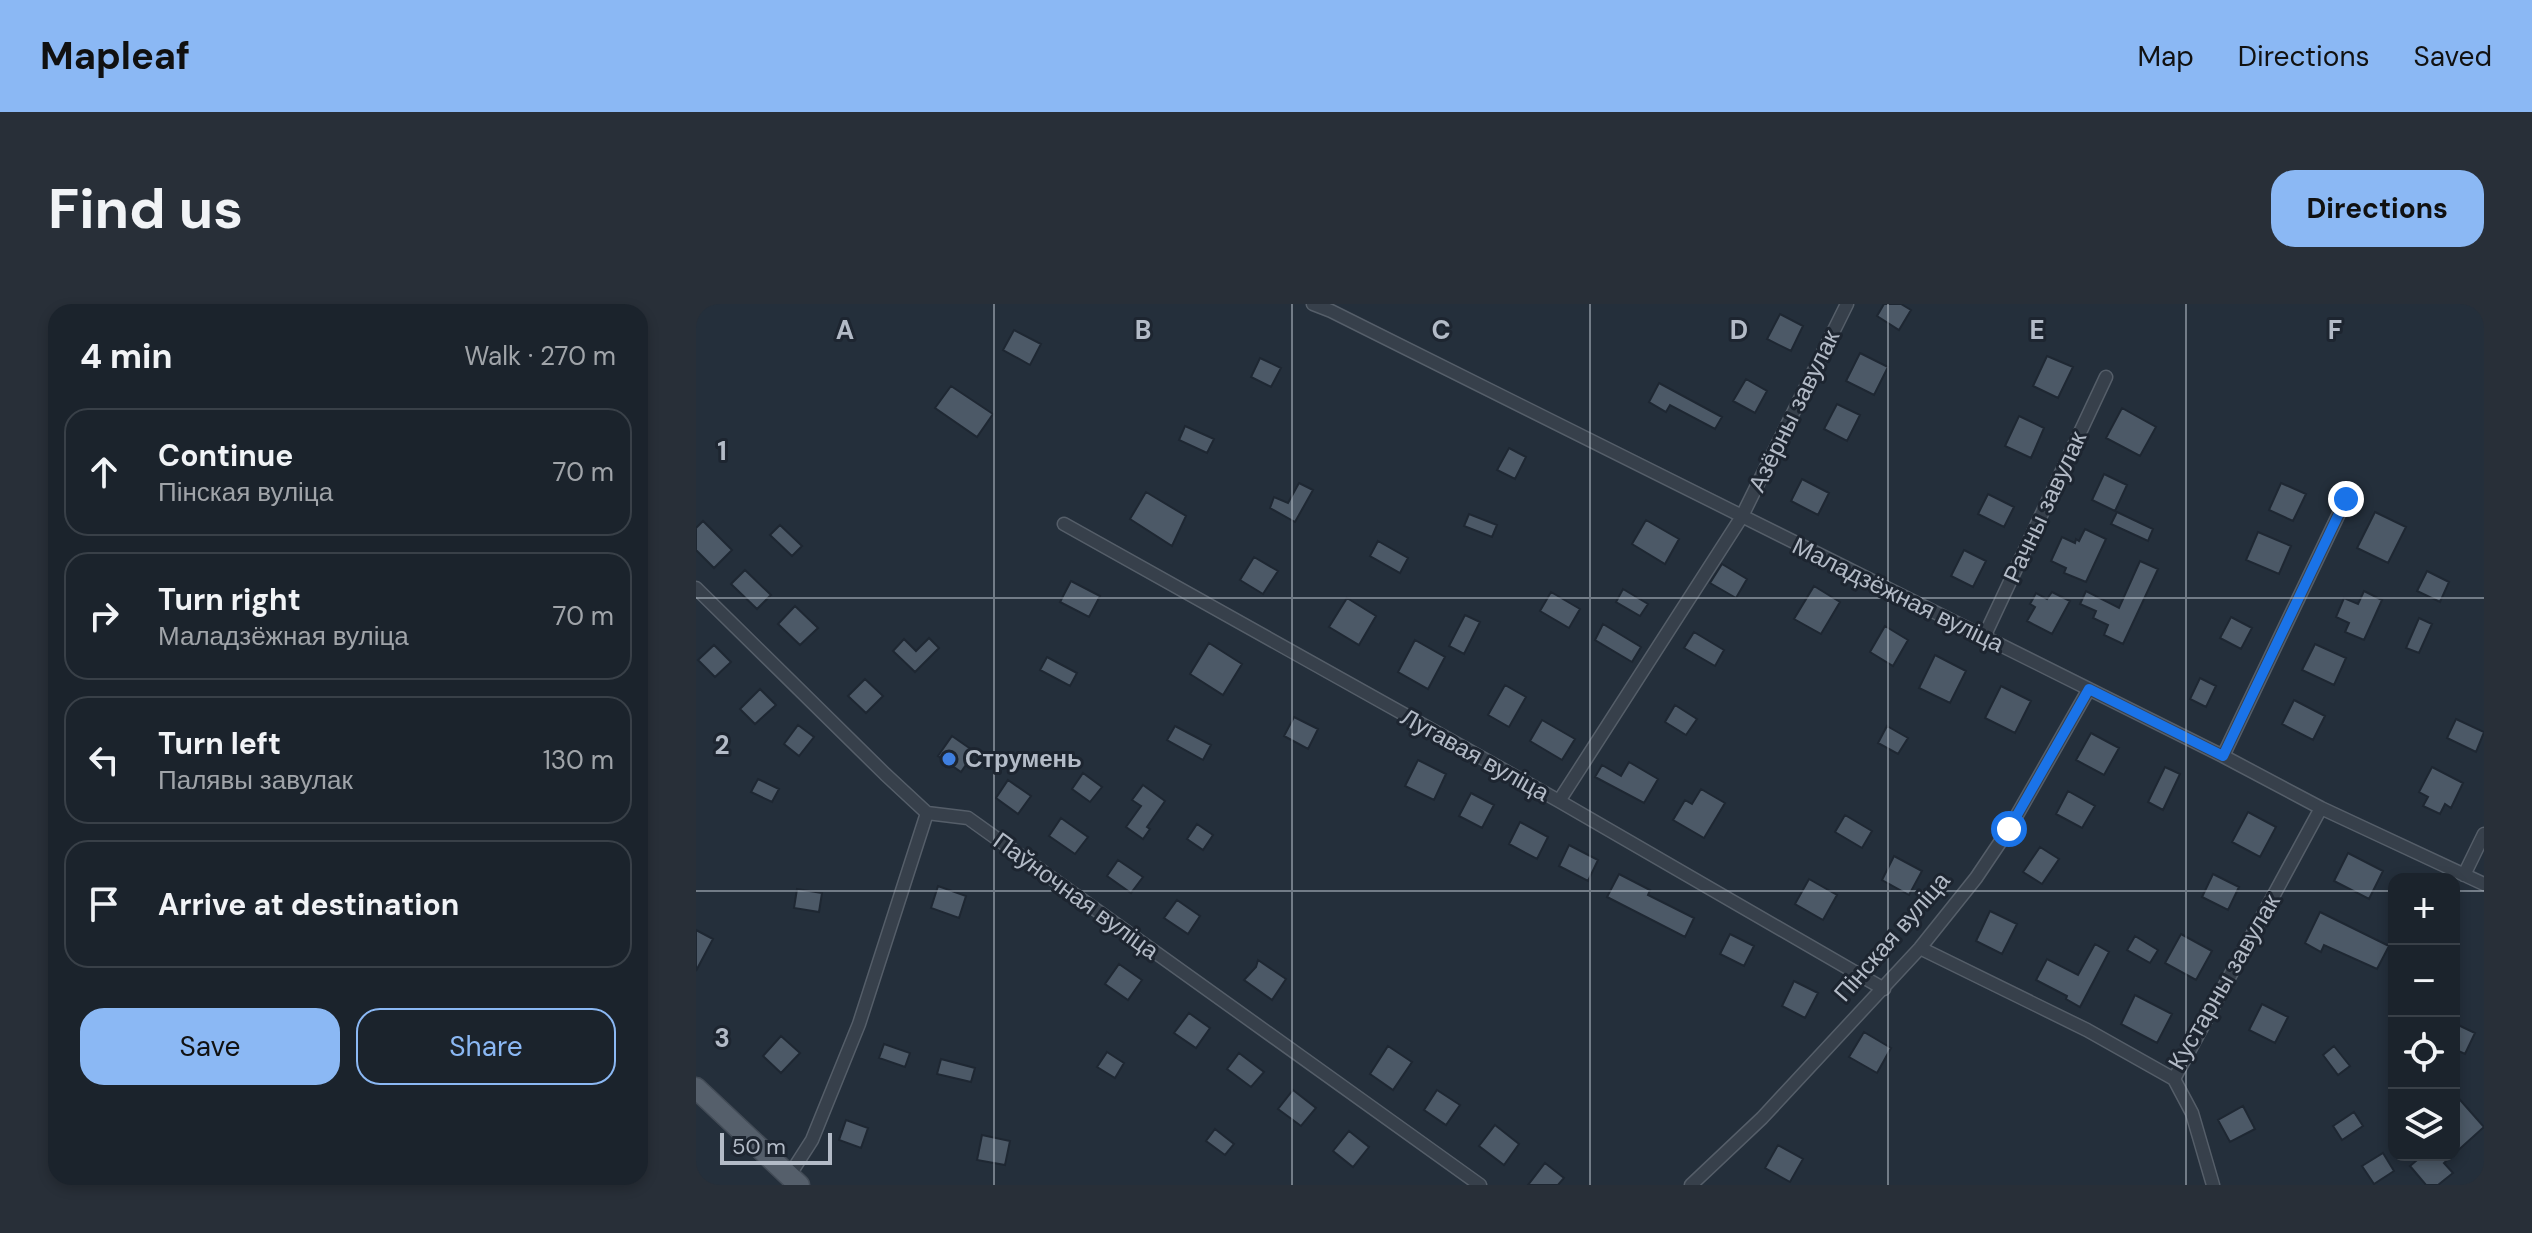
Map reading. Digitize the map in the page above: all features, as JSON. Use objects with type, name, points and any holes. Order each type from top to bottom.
[{"type":"main road","points":[[696,1088],[794,1181]]},
{"type":"street","name":"Маладзёжная вуліца","points":[[1313,304],[2089,689],[2321,808],[2484,884]]},
{"type":"street","name":"Азёрны завулак","points":[[1559,801],[1741,518],[1847,304]]},
{"type":"street","name":"Рачны завулак","points":[[1984,637],[2106,377]]},
{"type":"street","points":[[2223,756],[2346,499]]},
{"type":"street","name":"Лугавая вуліца","points":[[1064,524],[1559,801],[1884,989]]},
{"type":"street","points":[[696,588],[927,813],[859,1024],[794,1181]]},
{"type":"street","name":"Пінская вуліца","points":[[1691,1185],[1762,1118],[1920,948],[1976,878],[2009,829],[2089,689]]},
{"type":"street","name":"Кустарны завулак","points":[[1920,948],[2087,1030],[2174,1079],[2321,808]]},
{"type":"street","name":"Паўночная вуліца","points":[[927,813],[968,818],[1480,1185]]},
{"type":"street","points":[[2464,875],[2484,834]]},
{"type":"street","points":[[2174,1079],[2192,1113],[2213,1185]]},
{"type":"building","points":[[1884,304],[1901,304],[1911,310],[1899,330],[1877,316]]},
{"type":"building","points":[[1780,314],[1803,326],[1791,351],[1767,339]]},
{"type":"building","points":[[1014,330],[1041,344],[1030,365],[1003,350]]},
{"type":"building","points":[[1860,353],[1888,367],[1874,395],[1846,381]]},
{"type":"building","points":[[2047,356],[2073,367],[2058,398],[2033,386]]},
{"type":"building","points":[[1260,358],[1281,368],[1271,387],[1251,377]]},
{"type":"building","points":[[1746,379],[1767,391],[1755,413],[1733,401]]},
{"type":"building","points":[[1659,383],[1722,417],[1715,429],[1670,405],[1666,412],[1649,402]]},
{"type":"building","points":[[951,386],[993,414],[977,437],[935,408]]},
{"type":"building","points":[[1837,404],[1860,415],[1847,441],[1824,429]]},
{"type":"building","points":[[2122,408],[2156,427],[2140,456],[2106,438]]},
{"type":"building","points":[[2019,416],[2044,428],[2031,458],[2005,446]]},
{"type":"building","points":[[1185,426],[1214,439],[1207,453],[1179,440]]},
{"type":"building","points":[[1509,448],[1526,457],[1515,479],[1497,470]]},
{"type":"building","points":[[2104,474],[2127,485],[2115,511],[2092,500]]},
{"type":"building","points":[[1802,479],[1829,493],[1818,515],[1791,501]]},
{"type":"building","points":[[1299,483],[1313,490],[1295,522],[1270,508],[1274,497],[1288,503]]},
{"type":"building","points":[[2281,483],[2306,494],[2293,521],[2269,510]]},
{"type":"building","points":[[1146,492],[1186,516],[1172,546],[1130,519]]},
{"type":"building","points":[[1988,494],[2014,507],[2004,527],[1978,514]]},
{"type":"building","points":[[2117,512],[2153,529],[2148,541],[2111,524]]},
{"type":"building","points":[[2375,512],[2406,527],[2388,563],[2357,548]]},
{"type":"building","points":[[1469,514],[1497,525],[1492,537],[1464,526]]},
{"type":"building","points":[[1646,520],[1679,539],[1665,564],[1632,544]]},
{"type":"building","points":[[703,521],[732,550],[714,568],[696,550],[696,528]]},
{"type":"building","points":[[780,525],[802,546],[792,556],[770,535]]},
{"type":"building","points":[[2085,529],[2106,539],[2086,582],[2064,573],[2066,568],[2051,561],[2062,537],[2075,543]]},
{"type":"building","points":[[2258,532],[2291,546],[2279,574],[2246,560]]},
{"type":"building","points":[[1378,541],[1408,558],[1400,573],[1370,556]]},
{"type":"building","points":[[1964,550],[1986,561],[1973,587],[1951,576]]},
{"type":"building","points":[[1254,557],[1278,571],[1263,594],[1240,580]]},
{"type":"building","points":[[2140,561],[2158,569],[2123,644],[2104,635],[2108,625],[2093,618],[2096,611],[2080,604],[2086,591],[2119,608]]},
{"type":"building","points":[[1722,564],[1747,579],[1736,598],[1710,583]]},
{"type":"building","points":[[745,570],[771,595],[757,609],[731,584]]},
{"type":"building","points":[[2427,571],[2449,582],[2440,602],[2417,591]]},
{"type":"building","points":[[1071,581],[1100,596],[1089,617],[1060,602]]},
{"type":"building","points":[[1814,586],[1840,602],[1821,634],[1794,619]]},
{"type":"building","points":[[1623,589],[1648,604],[1640,616],[1616,602]]},
{"type":"building","points":[[2364,591],[2382,600],[2364,640],[2345,632],[2349,623],[2336,617],[2344,598],[2358,604]]},
{"type":"building","points":[[1551,592],[1580,609],[1569,628],[1540,611]]},
{"type":"building","points":[[2052,592],[2070,601],[2052,634],[2027,621],[2035,607],[2030,604],[2036,593],[2047,599]]},
{"type":"building","points":[[1347,598],[1376,616],[1359,645],[1329,627]]},
{"type":"building","points":[[795,606],[818,628],[800,645],[778,624]]},
{"type":"building","points":[[1465,615],[1480,622],[1464,654],[1449,646]]},
{"type":"building","points":[[2231,617],[2252,628],[2241,649],[2220,638]]},
{"type":"building","points":[[2419,618],[2432,624],[2419,653],[2406,648]]},
{"type":"building","points":[[1603,624],[1641,647],[1632,662],[1595,640]]},
{"type":"building","points":[[1885,626],[1908,640],[1893,666],[1870,652]]},
{"type":"building","points":[[1694,632],[1724,650],[1715,666],[1684,648]]},
{"type":"building","points":[[929,638],[939,648],[915,672],[893,651],[904,639],[916,651]]},
{"type":"building","points":[[1415,640],[1445,657],[1428,689],[1398,672]]},
{"type":"building","points":[[1209,643],[1242,664],[1223,695],[1190,674]]},
{"type":"building","points":[[2315,644],[2346,658],[2334,685],[2302,670]]},
{"type":"building","points":[[714,645],[731,662],[715,677],[698,660]]},
{"type":"building","points":[[1935,655],[1966,671],[1950,703],[1919,688]]},
{"type":"building","points":[[1047,657],[1077,673],[1070,686],[1040,670]]},
{"type":"building","points":[[2200,678],[2216,686],[2206,707],[2190,699]]},
{"type":"building","points":[[865,679],[883,696],[866,713],[848,696]]},
{"type":"building","points":[[1505,685],[1526,697],[1509,727],[1488,715]]},
{"type":"building","points":[[2001,686],[2031,701],[2015,733],[1985,718]]},
{"type":"building","points":[[760,689],[776,705],[755,724],[740,709]]},
{"type":"building","points":[[2294,700],[2325,716],[2313,740],[2282,724]]},
{"type":"building","points":[[1675,705],[1697,719],[1686,735],[1665,722]]},
{"type":"building","points":[[1294,717],[1318,729],[1308,749],[1284,736]]},
{"type":"building","points":[[2456,719],[2484,732],[2476,752],[2447,738]]},
{"type":"building","points":[[1542,720],[1575,739],[1562,760],[1530,741]]},
{"type":"building","points":[[798,725],[814,737],[799,756],[784,744]]},
{"type":"building","points":[[1175,726],[1211,745],[1203,760],[1167,740]]},
{"type":"building","points":[[1887,726],[1908,738],[1898,754],[1878,743]]},
{"type":"building","points":[[2091,733],[2119,748],[2104,775],[2076,760]]},
{"type":"building","points":[[952,736],[975,752],[961,772],[938,756]]},
{"type":"building","points":[[1418,760],[1446,774],[1434,800],[1405,786]]},
{"type":"building","points":[[1629,762],[1658,779],[1644,803],[1595,777],[1602,765],[1621,776]]},
{"type":"building","points":[[2165,767],[2180,774],[2163,810],[2148,802]]},
{"type":"building","points":[[2432,767],[2463,783],[2451,808],[2445,804],[2440,814],[2423,806],[2428,797],[2419,792]]},
{"type":"building","points":[[1083,773],[1102,787],[1090,802],[1072,789]]},
{"type":"building","points":[[758,779],[779,789],[772,802],[751,792]]},
{"type":"building","points":[[1008,780],[1031,796],[1018,814],[996,798]]},
{"type":"building","points":[[1143,785],[1165,801],[1147,827],[1150,829],[1143,839],[1126,827],[1141,806],[1132,800]]},
{"type":"building","points":[[1701,789],[1725,803],[1704,838],[1673,820],[1685,800],[1692,804]]},
{"type":"building","points":[[2068,791],[2095,806],[2082,828],[2056,814]]},
{"type":"building","points":[[1471,793],[1494,805],[1482,828],[1459,816]]},
{"type":"building","points":[[2248,812],[2276,827],[2260,857],[2232,842]]},
{"type":"building","points":[[1845,815],[1872,831],[1862,848],[1835,832]]},
{"type":"building","points":[[1061,818],[1088,837],[1075,854],[1049,836]]},
{"type":"building","points":[[1520,822],[1548,837],[1537,859],[1509,844]]},
{"type":"building","points":[[1197,824],[1213,835],[1203,850],[1187,839]]},
{"type":"building","points":[[1569,845],[1598,860],[1588,881],[1559,866]]},
{"type":"building","points":[[2040,847],[2059,859],[2042,884],[2023,872]]},
{"type":"building","points":[[2348,853],[2383,871],[2369,899],[2334,881]]},
{"type":"building","points":[[1894,856],[1922,871],[1909,895],[1882,880]]},
{"type":"building","points":[[1118,860],[1143,877],[1131,893],[1107,876]]},
{"type":"building","points":[[1619,874],[1650,890],[1648,895],[1694,918],[1685,937],[1607,897]]},
{"type":"building","points":[[2213,874],[2239,887],[2228,910],[2202,897]]},
{"type":"building","points":[[1809,879],[1837,895],[1823,920],[1795,904]]},
{"type":"building","points":[[938,886],[966,896],[959,918],[931,908]]},
{"type":"building","points":[[797,889],[822,893],[819,912],[794,908]]},
{"type":"building","points":[[1177,900],[1200,916],[1188,934],[1164,918]]},
{"type":"building","points":[[1990,911],[2017,924],[2002,954],[1976,941]]},
{"type":"building","points":[[2320,912],[2388,948],[2377,969],[2324,945],[2321,952],[2305,943]]},
{"type":"building","points":[[696,930],[713,939],[696,971]]},
{"type":"building","points":[[1730,934],[1754,946],[1744,966],[1720,954]]},
{"type":"building","points":[[2181,934],[2212,951],[2196,980],[2165,963]]},
{"type":"building","points":[[2135,936],[2158,950],[2150,963],[2127,950]]},
{"type":"building","points":[[2095,944],[2109,952],[2080,1007],[2066,999],[2067,996],[2036,980],[2047,959],[2078,975]]},
{"type":"building","points":[[1258,960],[1286,979],[1272,1000],[1244,980]]},
{"type":"building","points":[[1119,964],[1142,980],[1128,1000],[1105,984]]},
{"type":"building","points":[[1794,981],[1818,993],[1805,1018],[1782,1006]]},
{"type":"building","points":[[2135,995],[2172,1014],[2157,1043],[2121,1024]]},
{"type":"building","points":[[2262,1004],[2288,1017],[2275,1043],[2249,1030]]},
{"type":"building","points":[[1189,1013],[1210,1028],[1196,1048],[1174,1033]]},
{"type":"building","points":[[2460,1026],[2475,1033],[2465,1054],[2460,1052]]},
{"type":"building","points":[[1864,1032],[1891,1048],[1877,1073],[1849,1057]]},
{"type":"building","points":[[781,1036],[800,1053],[781,1073],[763,1056]]},
{"type":"building","points":[[884,1044],[910,1053],[905,1067],[879,1058]]},
{"type":"building","points":[[1388,1046],[1412,1062],[1393,1090],[1370,1074]]},
{"type":"building","points":[[2334,1046],[2350,1066],[2338,1075],[2323,1055]]},
{"type":"building","points":[[1107,1052],[1124,1063],[1115,1078],[1097,1067]]},
{"type":"building","points":[[1239,1053],[1264,1072],[1251,1087],[1227,1069]]},
{"type":"building","points":[[941,1059],[975,1068],[971,1082],[937,1074]]},
{"type":"building","points":[[1293,1090],[1316,1108],[1301,1126],[1278,1109]]},
{"type":"building","points":[[1437,1090],[1460,1105],[1446,1125],[1424,1110]]},
{"type":"building","points":[[2460,1100],[2484,1127],[2460,1149]]},
{"type":"building","points":[[2243,1106],[2255,1129],[2230,1142],[2218,1120]]},
{"type":"building","points":[[2354,1112],[2363,1126],[2342,1140],[2333,1126]]},
{"type":"building","points":[[846,1120],[868,1128],[861,1148],[839,1140]]},
{"type":"building","points":[[1495,1125],[1519,1144],[1504,1165],[1479,1146]]},
{"type":"building","points":[[1215,1129],[1234,1144],[1225,1155],[1206,1141]]},
{"type":"building","points":[[1349,1131],[1369,1147],[1353,1167],[1333,1151]]},
{"type":"building","points":[[982,1135],[1010,1141],[1005,1165],[977,1160]]},
{"type":"building","points":[[1778,1145],[1803,1159],[1790,1182],[1765,1168]]},
{"type":"building","points":[[2383,1153],[2394,1171],[2374,1184],[2362,1166]]},
{"type":"building","points":[[2416,1161],[2446,1161],[2444,1163],[2453,1173],[2438,1185],[2426,1185],[2410,1166]]},
{"type":"building","points":[[1545,1163],[1564,1178],[1558,1185],[1528,1185]]},
{"type":"place","name":"Струмень","points":[[949,759]]},
{"type":"route","points":[[2009,829],[2089,689],[2223,756],[2346,499]]}]
